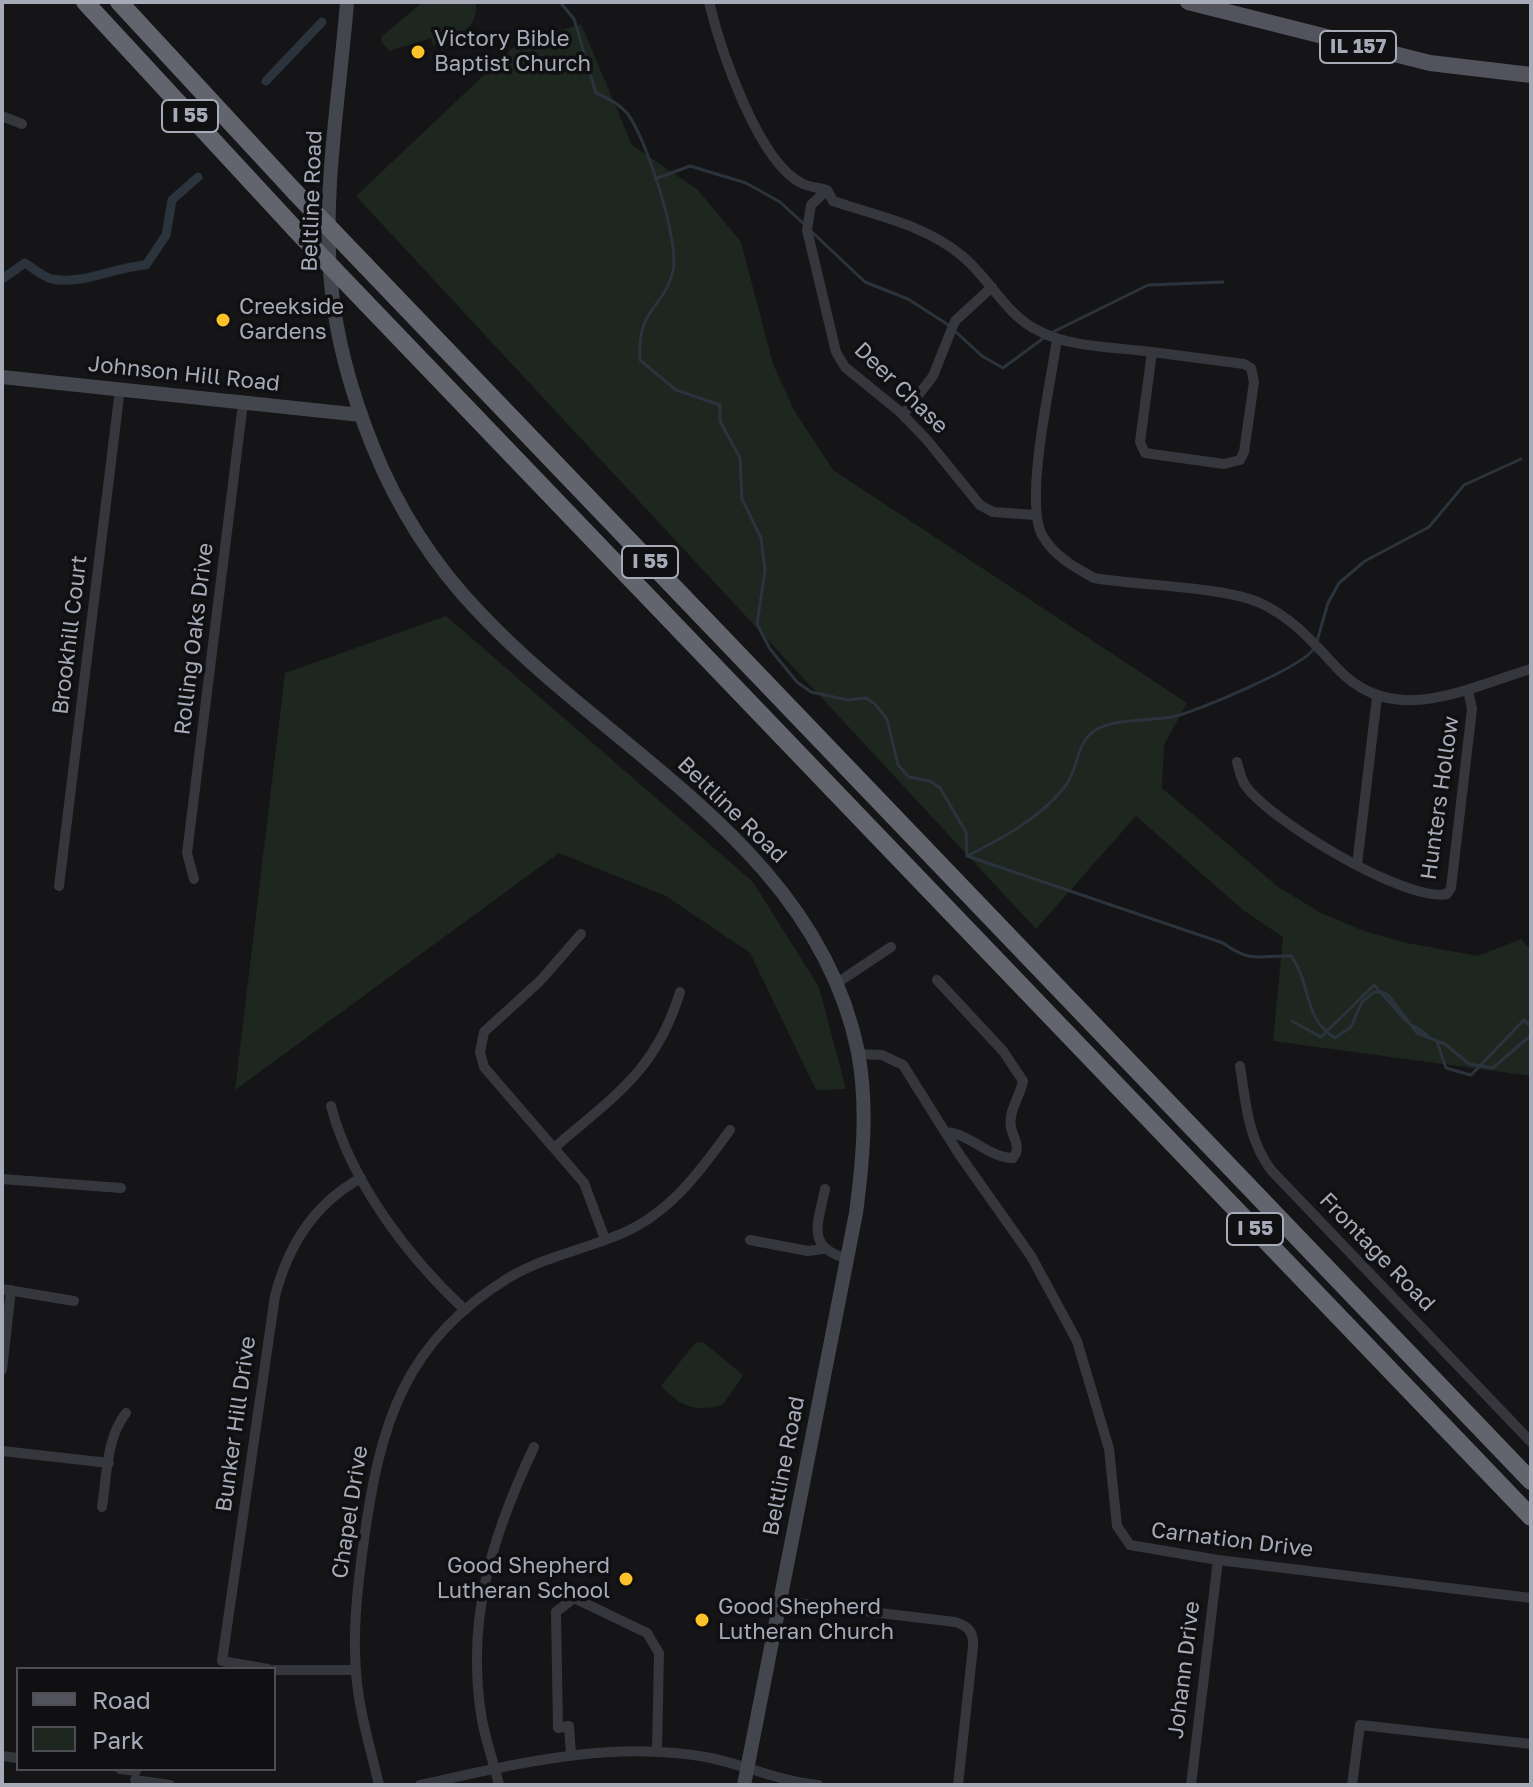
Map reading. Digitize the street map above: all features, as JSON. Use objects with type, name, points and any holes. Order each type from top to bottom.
[{"type":"highway","name":"I 55","points":[[85,2],[295,229],[1531,1517]]},
{"type":"highway","name":"I 55","points":[[119,2],[295,192],[1531,1481]]},
{"type":"main road","name":"Beltline Road","points":[[347,2],[330,217],[330,279],[338,334],[361,415],[398,499],[464,595],[538,667],[756,859],[812,933],[837,983],[858,1054],[864,1137],[848,1259],[744,1785]]},
{"type":"main road","name":"IL 157","points":[[1188,2],[1417,60],[1531,75]]},
{"type":"main road","name":"Johnson Hill Road","points":[[2,377],[361,415]]},
{"type":"street","points":[[709,2],[732,77],[779,163],[802,184],[827,190],[833,201],[914,227],[946,244],[974,267],[1018,318],[1057,339],[1244,364],[1251,368],[1254,382],[1240,460],[1224,464],[1145,453],[1140,442],[1152,352]]},
{"type":"street","points":[[2,116],[22,124]]},
{"type":"street","name":"Deer Chase","points":[[827,190],[811,205],[807,230],[836,352],[850,373],[903,415],[986,509],[1035,515]]},
{"type":"street","points":[[903,415],[933,376],[955,321],[992,287]]},
{"type":"street","points":[[1057,339],[1035,515],[1050,547],[1094,578],[1256,602],[1295,623],[1350,680],[1377,697],[1422,702],[1531,669]]},
{"type":"street","name":"Brookhill Court","points":[[59,886],[120,389]]},
{"type":"street","name":"Rolling Oaks Drive","points":[[194,879],[187,853],[243,403]]},
{"type":"street","name":"Hunters Hollow","points":[[1237,762],[1245,785],[1278,816],[1357,865],[1433,894],[1447,894],[1451,888],[1472,709],[1468,690]]},
{"type":"street","points":[[1357,865],[1377,697]]},
{"type":"street","points":[[581,934],[540,981],[490,1024],[480,1046],[484,1067],[584,1183],[605,1239]]},
{"type":"street","points":[[837,983],[891,947]]},
{"type":"street","points":[[937,980],[1003,1051],[1023,1081],[1012,1112],[1011,1128],[1018,1147],[1013,1158],[993,1153],[959,1134],[945,1132]]},
{"type":"street","points":[[555,1147],[647,1064],[665,1036],[680,992]]},
{"type":"street","name":"Carnation Drive","points":[[858,1054],[882,1055],[903,1065],[945,1132],[1031,1256],[1077,1341],[1109,1449],[1120,1534],[1137,1548],[1531,1598]]},
{"type":"street","name":"Frontage Road","points":[[1240,1066],[1249,1128],[1254,1144],[1271,1170],[1531,1442]]},
{"type":"street","points":[[331,1106],[338,1130],[361,1178],[431,1275],[465,1310]]},
{"type":"street","name":"Chapel Drive","points":[[379,1785],[356,1670],[358,1583],[370,1490],[381,1442],[412,1371],[441,1333],[465,1310],[531,1266],[641,1223],[673,1200],[730,1130]]},
{"type":"street","name":"Bunker Hill Drive","points":[[256,1667],[222,1661],[275,1296],[287,1259],[307,1224],[335,1194],[361,1178]]},
{"type":"street","points":[[2,1179],[121,1188]]},
{"type":"street","points":[[823,1249],[817,1229],[825,1189]]},
{"type":"street","points":[[750,1240],[808,1251],[823,1249],[848,1259]]},
{"type":"street","points":[[2,1370],[6,1289],[74,1301]]},
{"type":"street","points":[[102,1507],[116,1425],[126,1413]]},
{"type":"street","points":[[499,1785],[479,1693],[482,1591],[505,1507],[534,1447]]},
{"type":"street","points":[[2,1451],[109,1463]]},
{"type":"street","name":"Johann Drive","points":[[1191,1785],[1218,1560]]},
{"type":"street","points":[[571,1755],[569,1726],[558,1728],[556,1612],[574,1598],[647,1633],[659,1653],[657,1752]]},
{"type":"street","points":[[780,1601],[955,1622],[973,1633],[958,1785]]},
{"type":"street","points":[[276,1670],[356,1670]]},
{"type":"street","points":[[1352,1785],[1360,1725],[1531,1744]]},
{"type":"street","points":[[420,1785],[571,1755],[657,1752],[712,1759],[772,1778],[818,1785]]},
{"type":"street","points":[[136,1776],[170,1785]]},
{"type":"green space","points":[[423,2],[476,2],[476,12],[469,27],[450,40],[433,46],[431,38],[389,51],[381,41],[382,36]]},
{"type":"green space","points":[[581,24],[632,145],[698,190],[741,242],[773,364],[794,410],[833,470],[1187,703],[1164,745],[1162,788],[1277,886],[1319,912],[1361,930],[1402,942],[1478,956],[1521,939],[1531,950],[1531,1076],[1273,1041],[1283,937],[1243,910],[1136,816],[1036,929],[356,196],[517,44]]},
{"type":"green space","points":[[446,616],[753,882],[819,987],[846,1089],[816,1090],[750,953],[666,896],[559,853],[235,1090],[285,673]]},
{"type":"green space","points":[[703,1342],[743,1375],[723,1405],[696,1408],[675,1399],[661,1386],[695,1343]]},
{"type":"waterway","points":[[560,2],[574,19],[596,93],[620,107],[635,125],[660,190],[671,237],[673,271],[669,284],[642,329],[640,360],[676,390],[720,405],[720,421],[740,458],[742,499],[761,538],[765,570],[757,624],[770,649],[797,682],[811,692],[848,700],[866,698],[875,704],[887,719],[898,765],[909,777],[930,781],[940,788],[966,832],[967,856]]},
{"type":"waterway","points":[[266,81],[322,22]]},
{"type":"waterway","points":[[655,179],[690,166],[746,183],[780,202],[804,224]]},
{"type":"waterway","points":[[2,279],[25,263],[49,278],[64,280],[146,265],[166,235],[172,200],[198,177]]},
{"type":"waterway","points":[[812,232],[865,282],[908,299],[950,326]]},
{"type":"waterway","points":[[1051,333],[1148,285],[1223,282]]},
{"type":"waterway","points":[[955,331],[982,356],[1003,368],[1045,337]]},
{"type":"waterway","points":[[1317,641],[1328,603],[1339,583],[1365,561],[1429,527],[1464,485],[1521,459]]},
{"type":"waterway","points":[[967,856],[1021,826],[1056,797],[1070,779],[1084,742],[1094,731],[1121,722],[1172,717],[1202,707],[1272,676],[1307,656],[1314,648]]},
{"type":"waterway","points":[[967,856],[1223,943],[1242,954],[1256,957],[1291,956],[1302,977],[1317,1021],[1335,1038],[1351,1027],[1362,1002],[1374,992],[1389,996],[1417,1033],[1445,1044],[1469,1064],[1493,1068],[1531,1035]]},
{"type":"waterway","points":[[1292,1021],[1321,1037],[1374,985],[1407,1022]]},
{"type":"waterway","points":[[1437,1042],[1446,1068],[1471,1075],[1524,1020],[1531,1026]]},
{"type":"waterway","points":[[1414,1026],[1427,1035]]},
{"type":"place","name":"Victory Bible Baptist Church","points":[[418,52]]},
{"type":"place","name":"Creekside Gardens","points":[[223,320]]},
{"type":"place","name":"Good Shepherd Lutheran School","points":[[626,1579]]},
{"type":"place","name":"Good Shepherd Lutheran Church","points":[[702,1620]]}]
